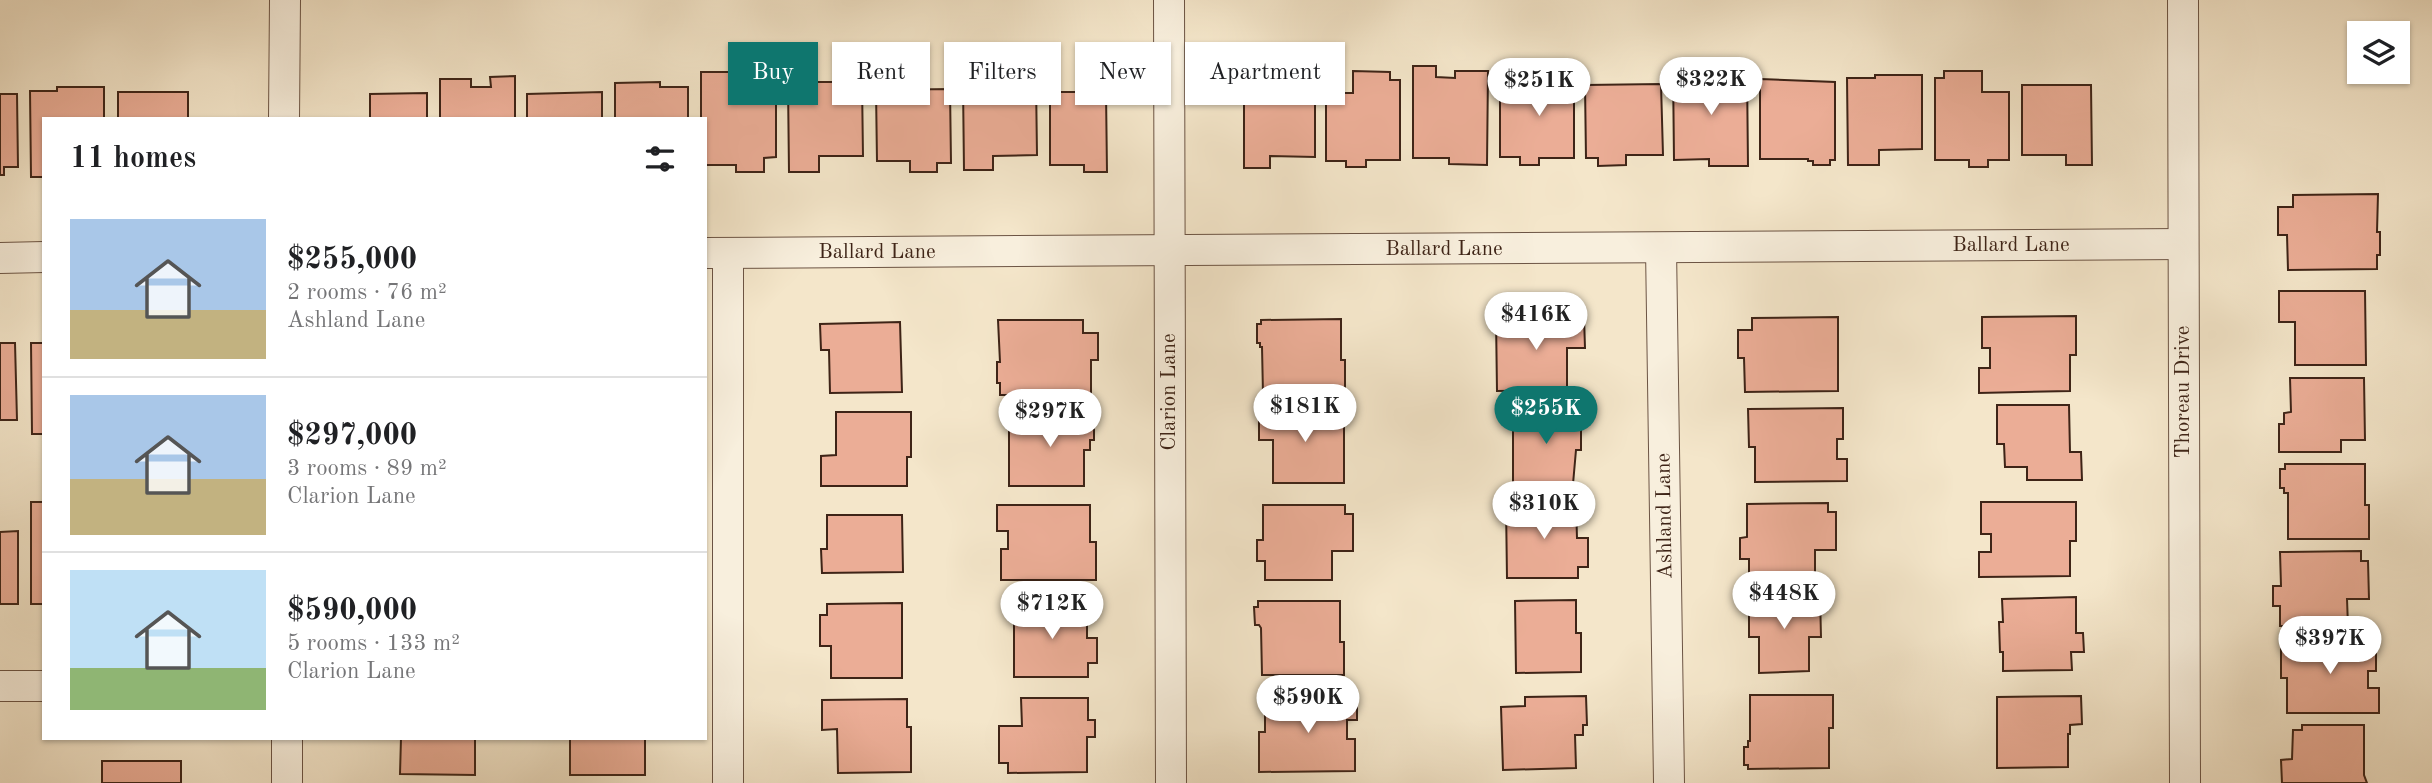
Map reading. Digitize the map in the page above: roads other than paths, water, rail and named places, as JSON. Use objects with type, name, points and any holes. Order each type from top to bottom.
[{"type":"street","points":[[284,117],[285,0]]},
{"type":"street","name":"Clarion Lane","points":[[1169,0],[1171,783]]},
{"type":"street","name":"Thoreau Drive","points":[[2183,0],[2185,783]]},
{"type":"street","name":"Ballard Lane","points":[[717,253],[2182,244]]},
{"type":"street","name":"Ashland Lane","points":[[1661,248],[1669,783]]},
{"type":"street","points":[[717,253],[728,783]]},
{"type":"street","points":[[0,258],[42,257]]},
{"type":"street","points":[[0,686],[42,686]]},
{"type":"street","points":[[287,740],[288,783]]}]
